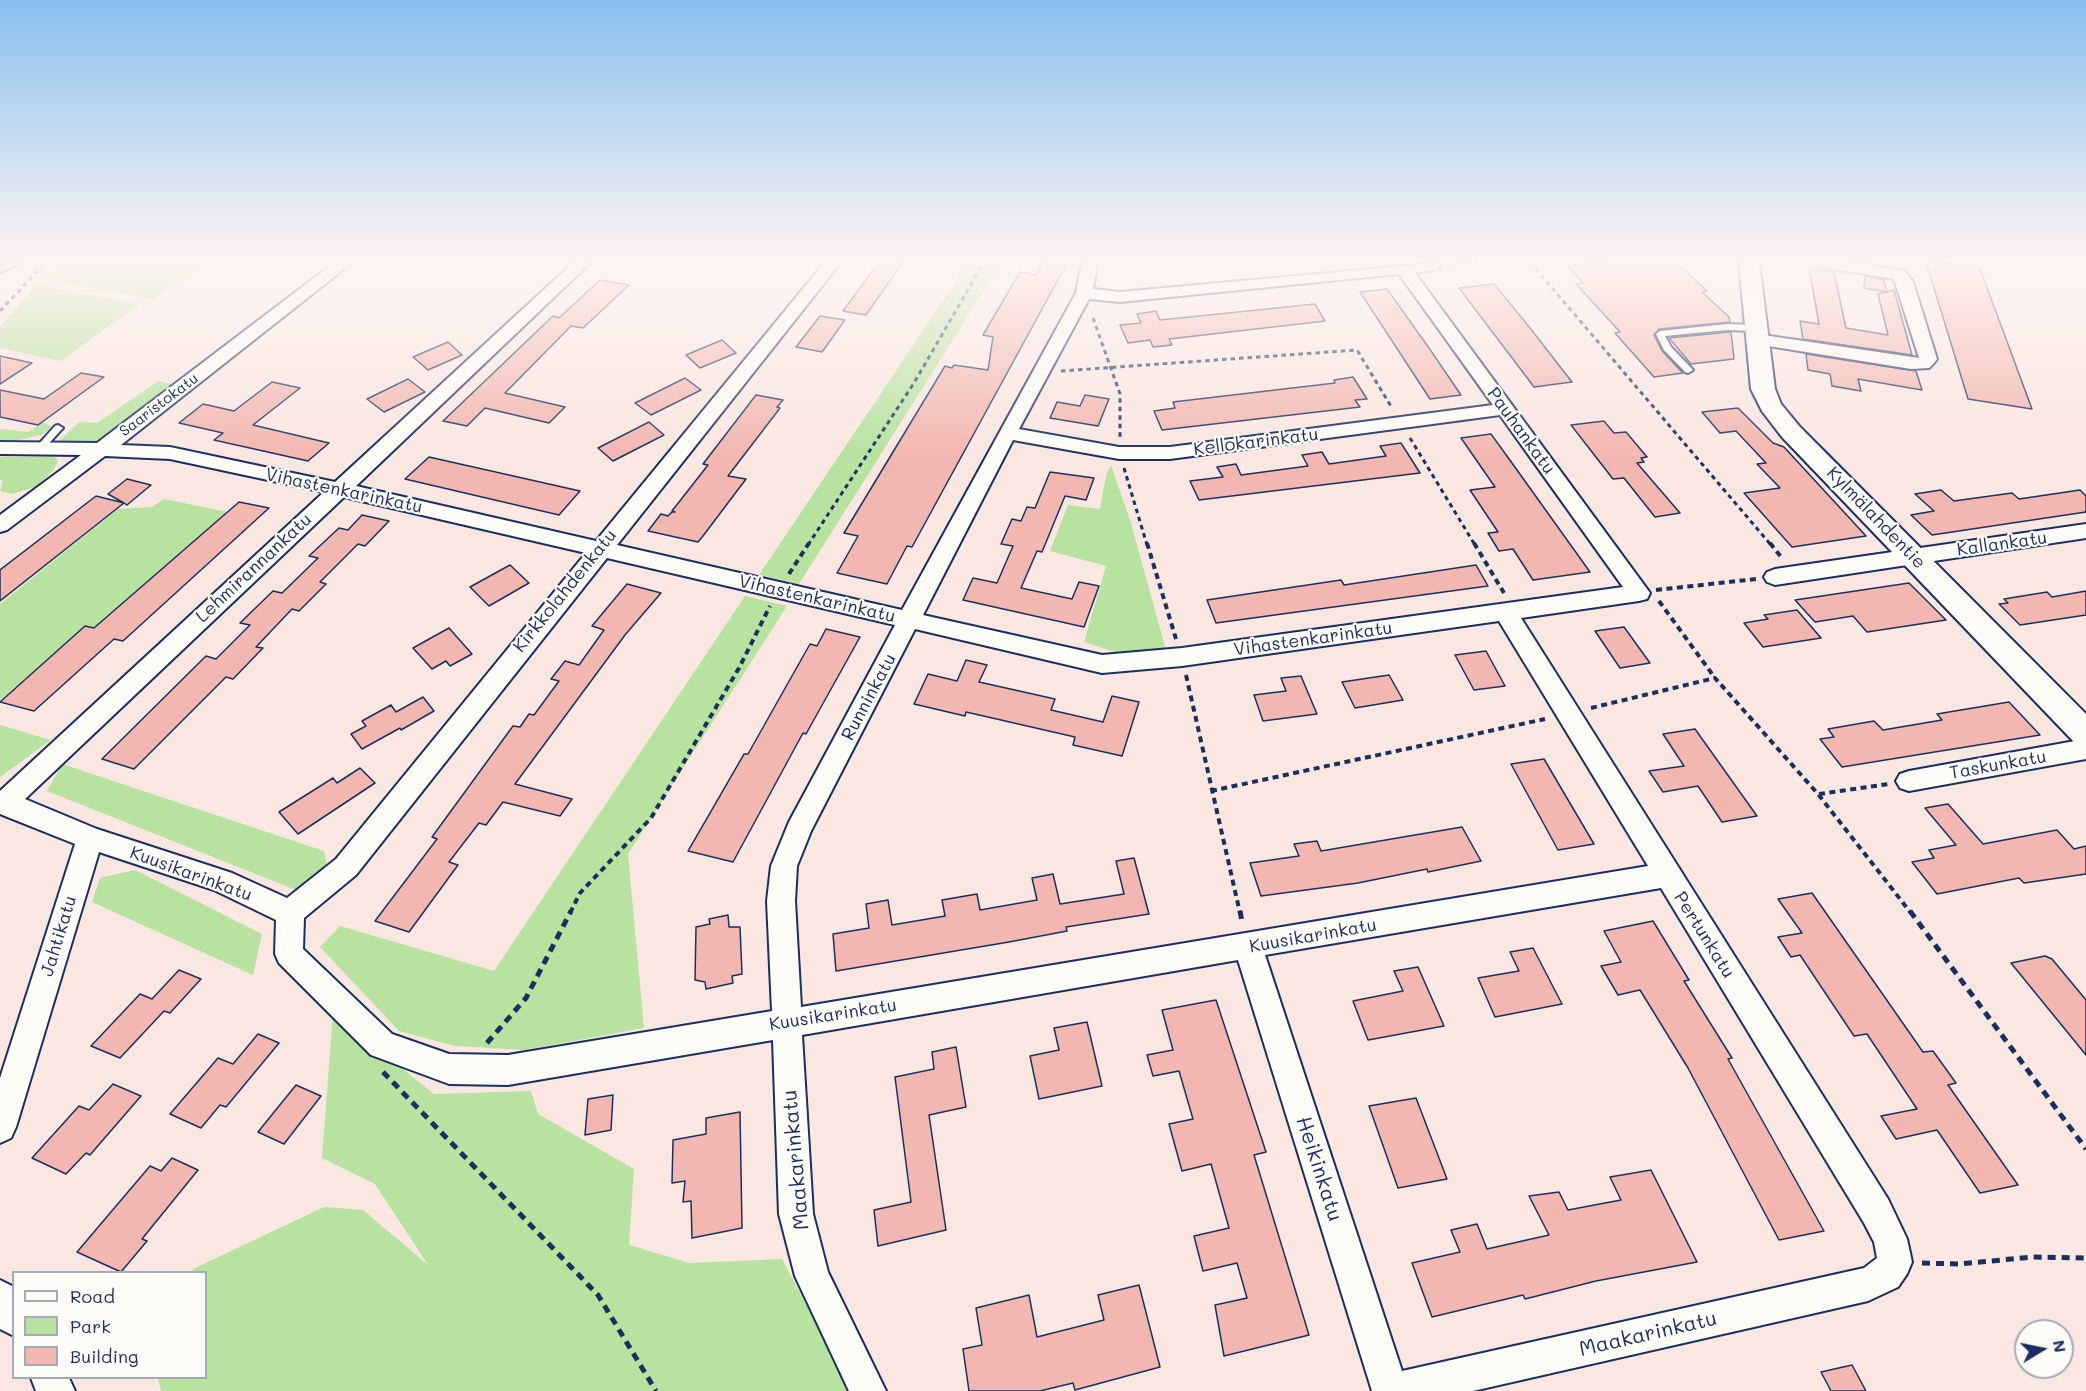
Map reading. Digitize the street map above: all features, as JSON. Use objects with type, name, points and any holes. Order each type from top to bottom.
[{"type":"street","name":"Saaristokatu","points":[[0,525],[260,327]]},
{"type":"street","name":"Lehmirannankatu","points":[[3,803],[512,327]]},
{"type":"street","name":"Kirkkolahdenkatu","points":[[290,913],[346,867],[780,327]]},
{"type":"street","name":"Runninkatu","points":[[786,1023],[781,901],[784,866],[798,830],[1006,433],[1065,327]]},
{"type":"street","name":"Pauhankatu","points":[[1446,327],[1505,409],[1645,592]]},
{"type":"street","name":"Kylmälahdentie","points":[[1754,327],[1763,389],[1770,406],[1791,432],[2086,734]]},
{"type":"street","points":[[1755,334],[1911,364],[1923,364],[1928,359],[1918,327]]},
{"type":"street","name":"Kellokarinkatu","points":[[1006,433],[1119,453],[1170,453],[1505,409]]},
{"type":"street","name":"Vihastenkarinkatu","points":[[0,448],[40,447],[98,452],[170,453],[339,489],[1102,664],[1182,657],[1645,592]]},
{"type":"street","name":"Kallankatu","points":[[1785,575],[2086,531]]},
{"type":"street","name":"Pertunkatu","points":[[1505,611],[1876,1211],[1890,1239],[1895,1262]]},
{"type":"street","name":"Taskunkatu","points":[[1909,781],[2086,749]]},
{"type":"street","points":[[3,803],[90,838]]},
{"type":"street","name":"Kuusikarinkatu","points":[[90,838],[222,881],[290,913],[289,954],[382,1045],[449,1069],[508,1070],[1667,875]]},
{"type":"street","name":"Jahtikatu","points":[[0,1127],[90,838]]},
{"type":"street","name":"Heikinkatu","points":[[1248,947],[1392,1391]]},
{"type":"street","name":"Maakarinkatu","points":[[786,1023],[796,1214],[812,1276],[868,1391]]},
{"type":"street","name":"Maakarinkatu","points":[[1392,1391],[1868,1284],[1886,1275],[1895,1262]]},
{"type":"street","points":[[0,1297],[12,1316]]},
{"type":"lane","points":[[1688,370],[1660,339],[1660,334],[1727,327],[1755,334]]},
{"type":"lane","points":[[40,447],[58,428]]},
{"type":"path","points":[[464,1069],[526,998],[580,893],[651,818],[739,668],[778,590],[914,383],[946,327]]},
{"type":"path","points":[[1096,327],[1120,394],[1119,453],[1182,657],[1248,947]]},
{"type":"path","points":[[1584,327],[1785,575]]},
{"type":"path","points":[[1645,592],[1785,575]]},
{"type":"path","points":[[1645,592],[1715,678],[1818,794],[1919,923],[2086,1149]]},
{"type":"path","points":[[1211,791],[1568,714],[1715,678]]},
{"type":"path","points":[[1818,794],[1909,781]]},
{"type":"path","points":[[382,1045],[382,1070],[420,1113],[598,1294],[656,1391]]},
{"type":"path","points":[[1895,1262],[1959,1264],[2033,1257],[2086,1258]]},
{"type":"green space","points":[[0,327],[108,327],[61,361],[0,348]]},
{"type":"green space","points":[[925,327],[961,327],[799,584],[759,575]]},
{"type":"green space","points":[[158,381],[171,384],[113,432],[97,441],[81,444],[63,444],[60,440],[79,422],[97,423]]},
{"type":"green space","points":[[43,422],[53,427],[41,435],[15,441],[0,440],[0,429],[28,432]]},
{"type":"green space","points":[[0,457],[55,457],[58,461],[53,471],[35,487],[12,494],[0,491],[3,481],[0,480]]},
{"type":"green space","points":[[1111,465],[1130,520],[1166,650],[1118,653],[1084,642],[1106,566],[1050,551],[1068,505],[1100,509],[1106,476]]},
{"type":"green space","points":[[164,499],[227,512],[94,628],[85,626],[0,700],[0,604],[118,509],[152,507]]},
{"type":"green space","points":[[745,596],[787,606],[628,854],[644,1028],[525,1050],[455,1046],[399,1031],[320,947],[340,926],[494,971]]},
{"type":"green space","points":[[0,725],[51,740],[0,777]]},
{"type":"green space","points":[[62,764],[324,851],[328,869],[296,890],[47,791]]},
{"type":"green space","points":[[135,870],[262,934],[253,975],[92,902],[100,878]]},
{"type":"green space","points":[[333,1013],[434,1094],[531,1091],[538,1114],[634,1169],[629,1245],[689,1263],[782,1259],[853,1391],[161,1391],[158,1379],[207,1379],[207,1271],[192,1271],[193,1269],[324,1207],[363,1210],[428,1265],[375,1184],[322,1158]]},
{"type":"building","points":[[542,327],[570,327],[505,393],[565,407],[549,423],[485,408],[467,426],[443,421]]},
{"type":"building","points":[[812,327],[840,327],[822,352],[796,347]]},
{"type":"building","points":[[988,327],[1032,327],[912,547],[907,546],[887,584],[837,573],[858,536],[844,533],[945,366],[952,368],[954,365],[988,370],[993,337],[983,335]]},
{"type":"building","points":[[1121,327],[1274,327],[1169,339],[1172,345],[1153,347],[1150,340],[1128,343]]},
{"type":"building","points":[[1383,327],[1414,327],[1461,395],[1430,399]]},
{"type":"building","points":[[1488,327],[1529,327],[1572,382],[1534,387]]},
{"type":"building","points":[[1615,327],[1680,327],[1659,329],[1654,335],[1662,351],[1683,373],[1654,377],[1615,333],[1620,332]]},
{"type":"building","points":[[1801,327],[1846,327],[1888,335],[1886,327],[1904,327],[1912,355],[1803,339]]},
{"type":"building","points":[[1946,327],[2002,327],[2032,409],[1968,399]]},
{"type":"building","points":[[1731,332],[1734,359],[1691,364],[1669,338]]},
{"type":"building","points":[[722,340],[736,353],[700,368],[686,355]]},
{"type":"building","points":[[448,342],[462,355],[428,370],[413,357]]},
{"type":"building","points":[[1806,354],[1916,371],[1922,390],[1858,379],[1861,391],[1832,386],[1830,374],[1808,370]]},
{"type":"building","points":[[0,356],[32,363],[0,384]]},
{"type":"building","points":[[81,373],[104,377],[38,425],[0,417],[0,390],[44,399]]},
{"type":"building","points":[[1353,377],[1367,399],[1355,400],[1360,407],[1162,430],[1154,411],[1175,408],[1173,402],[1335,383],[1334,380]]},
{"type":"building","points":[[685,378],[701,390],[651,415],[635,403]]},
{"type":"building","points":[[408,379],[425,392],[384,412],[367,399]]},
{"type":"building","points":[[272,382],[300,388],[253,425],[329,443],[308,461],[214,440],[223,433],[179,423],[203,404],[234,411]]},
{"type":"building","points":[[756,395],[783,400],[777,407],[780,408],[728,476],[746,479],[703,536],[698,542],[648,531],[661,514],[668,516],[675,512],[672,511],[708,465],[703,464]]},
{"type":"building","points":[[1085,395],[1109,399],[1098,426],[1050,418],[1057,402],[1080,406]]},
{"type":"building","points":[[1738,408],[1773,443],[1784,447],[1866,536],[1792,547],[1744,493],[1780,488],[1757,464],[1766,463],[1736,431],[1720,433],[1702,412]]},
{"type":"building","points":[[1604,421],[1614,433],[1626,432],[1647,457],[1641,458],[1644,462],[1637,463],[1680,513],[1655,517],[1624,478],[1613,479],[1571,425]]},
{"type":"building","points":[[649,422],[664,435],[613,461],[598,448]]},
{"type":"building","points":[[1491,434],[1590,572],[1533,580],[1513,549],[1499,551],[1488,533],[1498,532],[1470,490],[1495,487],[1461,438]]},
{"type":"building","points":[[1401,443],[1420,473],[1199,500],[1190,481],[1223,477],[1217,467],[1236,464],[1241,475],[1308,466],[1302,455],[1322,452],[1329,464],[1386,456],[1380,446]]},
{"type":"building","points":[[429,457],[580,491],[559,515],[405,479]]},
{"type":"building","points":[[1050,472],[1094,478],[1086,500],[1065,496],[1042,552],[1037,551],[1021,588],[1072,599],[1079,582],[1099,586],[1084,627],[963,600],[973,578],[997,583],[1013,546],[1001,544],[1012,519],[1021,521],[1027,507],[1035,508]]},
{"type":"building","points":[[127,479],[151,485],[127,505],[108,494]]},
{"type":"building","points":[[1941,490],[1954,501],[2012,493],[2019,499],[2080,490],[2086,496],[2086,512],[1932,535],[1911,515],[1934,511],[1915,494]]},
{"type":"building","points":[[96,496],[124,503],[0,601],[0,570]]},
{"type":"building","points":[[239,502],[269,508],[123,641],[114,639],[34,711],[0,702],[85,626],[94,628]]},
{"type":"building","points":[[362,515],[389,521],[365,546],[358,544],[320,582],[326,584],[299,611],[292,609],[256,647],[263,648],[233,679],[226,677],[134,769],[102,759],[206,656],[216,659],[250,625],[240,623],[273,591],[282,593],[318,558],[309,556],[339,528],[348,530]]},
{"type":"building","points":[[510,565],[529,583],[489,606],[470,587]]},
{"type":"building","points":[[1476,565],[1488,586],[1216,623],[1207,600],[1341,580],[1344,585]]},
{"type":"building","points":[[1909,583],[1946,620],[1867,632],[1853,616],[1815,622],[1795,600]]},
{"type":"building","points":[[627,584],[661,593],[625,635],[515,784],[572,799],[560,816],[503,802],[486,825],[479,823],[449,862],[458,865],[409,932],[375,921],[437,839],[432,837],[513,726],[520,727],[529,714],[534,715],[559,681],[551,679],[565,661],[579,665],[604,630],[592,626]]},
{"type":"building","points":[[2086,591],[2086,615],[2020,625],[1999,604],[2008,603],[2004,599],[2047,592],[2052,597]]},
{"type":"building","points":[[1797,610],[1821,638],[1763,647],[1744,623],[1768,619],[1764,615]]},
{"type":"building","points":[[1624,627],[1650,663],[1620,668],[1595,631]]},
{"type":"building","points":[[449,628],[472,654],[450,666],[446,661],[432,669],[413,648]]},
{"type":"building","points":[[826,629],[860,637],[806,734],[803,733],[733,862],[688,851],[744,754],[748,754],[810,644],[817,646]]},
{"type":"building","points":[[1486,651],[1505,686],[1474,690],[1455,655]]},
{"type":"building","points":[[966,660],[987,665],[979,682],[1055,699],[1051,710],[1103,722],[1112,696],[1139,702],[1122,756],[1073,745],[1075,737],[966,712],[965,716],[914,704],[928,674],[957,681]]},
{"type":"building","points":[[1389,675],[1403,700],[1355,708],[1342,682]]},
{"type":"building","points":[[1301,676],[1317,714],[1263,721],[1254,695],[1286,691],[1281,678]]},
{"type":"building","points":[[423,697],[434,711],[401,730],[400,728],[362,749],[351,734],[366,726],[362,721],[391,705],[396,712]]},
{"type":"building","points":[[2009,702],[2040,735],[1842,767],[1820,739],[1834,737],[1828,729],[1874,721],[1883,730],[1942,720],[1937,714]]},
{"type":"building","points":[[1695,729],[1757,816],[1722,822],[1698,786],[1663,792],[1649,771],[1684,766],[1663,734]]},
{"type":"building","points":[[1544,759],[1594,844],[1558,850],[1511,764]]},
{"type":"building","points":[[360,768],[375,783],[298,834],[279,812],[333,778],[337,783]]},
{"type":"building","points":[[1948,804],[1983,844],[2057,830],[2074,849],[2086,846],[2086,874],[2024,883],[2019,878],[1937,894],[1912,862],[1934,858],[1929,850],[1956,845],[1925,808]]},
{"type":"building","points":[[1462,827],[1481,861],[1428,872],[1427,869],[1358,883],[1261,896],[1250,863],[1299,856],[1294,844],[1317,841],[1321,851]]},
{"type":"building","points":[[1134,858],[1149,914],[1066,927],[1067,931],[1009,942],[836,971],[833,934],[869,928],[866,904],[888,900],[892,925],[945,916],[942,900],[977,894],[980,910],[1037,900],[1032,878],[1053,874],[1060,904],[1124,894],[1116,861]]},
{"type":"building","points":[[1812,893],[1923,1052],[1933,1051],[1956,1083],[1948,1085],[2018,1185],[1980,1193],[1937,1130],[1896,1139],[1881,1116],[1917,1109],[1867,1034],[1854,1036],[1800,955],[1791,957],[1778,937],[1802,933],[1778,899]]},
{"type":"building","points":[[728,915],[729,927],[740,927],[742,974],[732,976],[733,983],[706,989],[705,982],[695,980],[696,927],[710,924],[709,919]]},
{"type":"building","points":[[1653,921],[1689,980],[1684,981],[1732,1058],[1728,1059],[1824,1231],[1779,1240],[1688,1068],[1640,990],[1618,995],[1601,966],[1621,962],[1604,931]]},
{"type":"building","points":[[1533,948],[1562,1004],[1495,1017],[1478,978],[1519,971],[1510,952]]},
{"type":"building","points":[[2045,956],[2052,959],[2086,1000],[2086,1055],[2011,963]]},
{"type":"building","points":[[1418,967],[1444,1026],[1368,1040],[1353,1001],[1403,991],[1394,971]]},
{"type":"building","points":[[179,970],[201,979],[170,1013],[164,1011],[120,1058],[91,1046],[140,994],[152,999]]},
{"type":"building","points":[[1216,1000],[1266,1152],[1254,1155],[1309,1335],[1224,1356],[1215,1305],[1247,1298],[1237,1263],[1203,1271],[1194,1236],[1229,1228],[1211,1164],[1182,1171],[1169,1124],[1193,1119],[1179,1071],[1153,1076],[1147,1055],[1173,1050],[1162,1010]]},
{"type":"building","points":[[1087,1022],[1102,1086],[1039,1099],[1030,1056],[1059,1050],[1054,1028]]},
{"type":"building","points":[[258,1034],[279,1043],[226,1107],[220,1105],[201,1128],[170,1114],[218,1058],[233,1064]]},
{"type":"building","points":[[956,1047],[966,1107],[929,1115],[946,1230],[878,1246],[874,1210],[911,1202],[895,1077],[934,1069],[932,1052]]},
{"type":"building","points":[[113,1084],[141,1096],[90,1155],[86,1153],[66,1174],[32,1158],[79,1106],[89,1110]]},
{"type":"building","points":[[296,1085],[321,1096],[284,1144],[258,1132]]},
{"type":"building","points":[[613,1095],[611,1130],[585,1135],[588,1099]]},
{"type":"building","points":[[1416,1098],[1447,1179],[1398,1188],[1369,1106]]},
{"type":"building","points":[[740,1112],[742,1228],[692,1238],[691,1201],[683,1202],[685,1181],[672,1183],[673,1140],[706,1134],[706,1118]]},
{"type":"building","points":[[172,1158],[198,1170],[142,1239],[147,1241],[122,1271],[77,1252],[150,1166],[161,1171]]},
{"type":"building","points":[[1651,1170],[1697,1262],[1596,1281],[1525,1299],[1523,1295],[1432,1317],[1412,1263],[1460,1252],[1451,1230],[1477,1224],[1487,1249],[1549,1235],[1529,1196],[1559,1192],[1568,1210],[1621,1200],[1610,1177]]},
{"type":"building","points":[[1139,1285],[1160,1367],[1075,1390],[1073,1383],[1040,1391],[969,1391],[963,1349],[982,1345],[976,1308],[1029,1295],[1037,1337],[1104,1320],[1098,1295]]},
{"type":"building","points":[[1852,1365],[1866,1391],[1831,1391],[1821,1372]]}]
